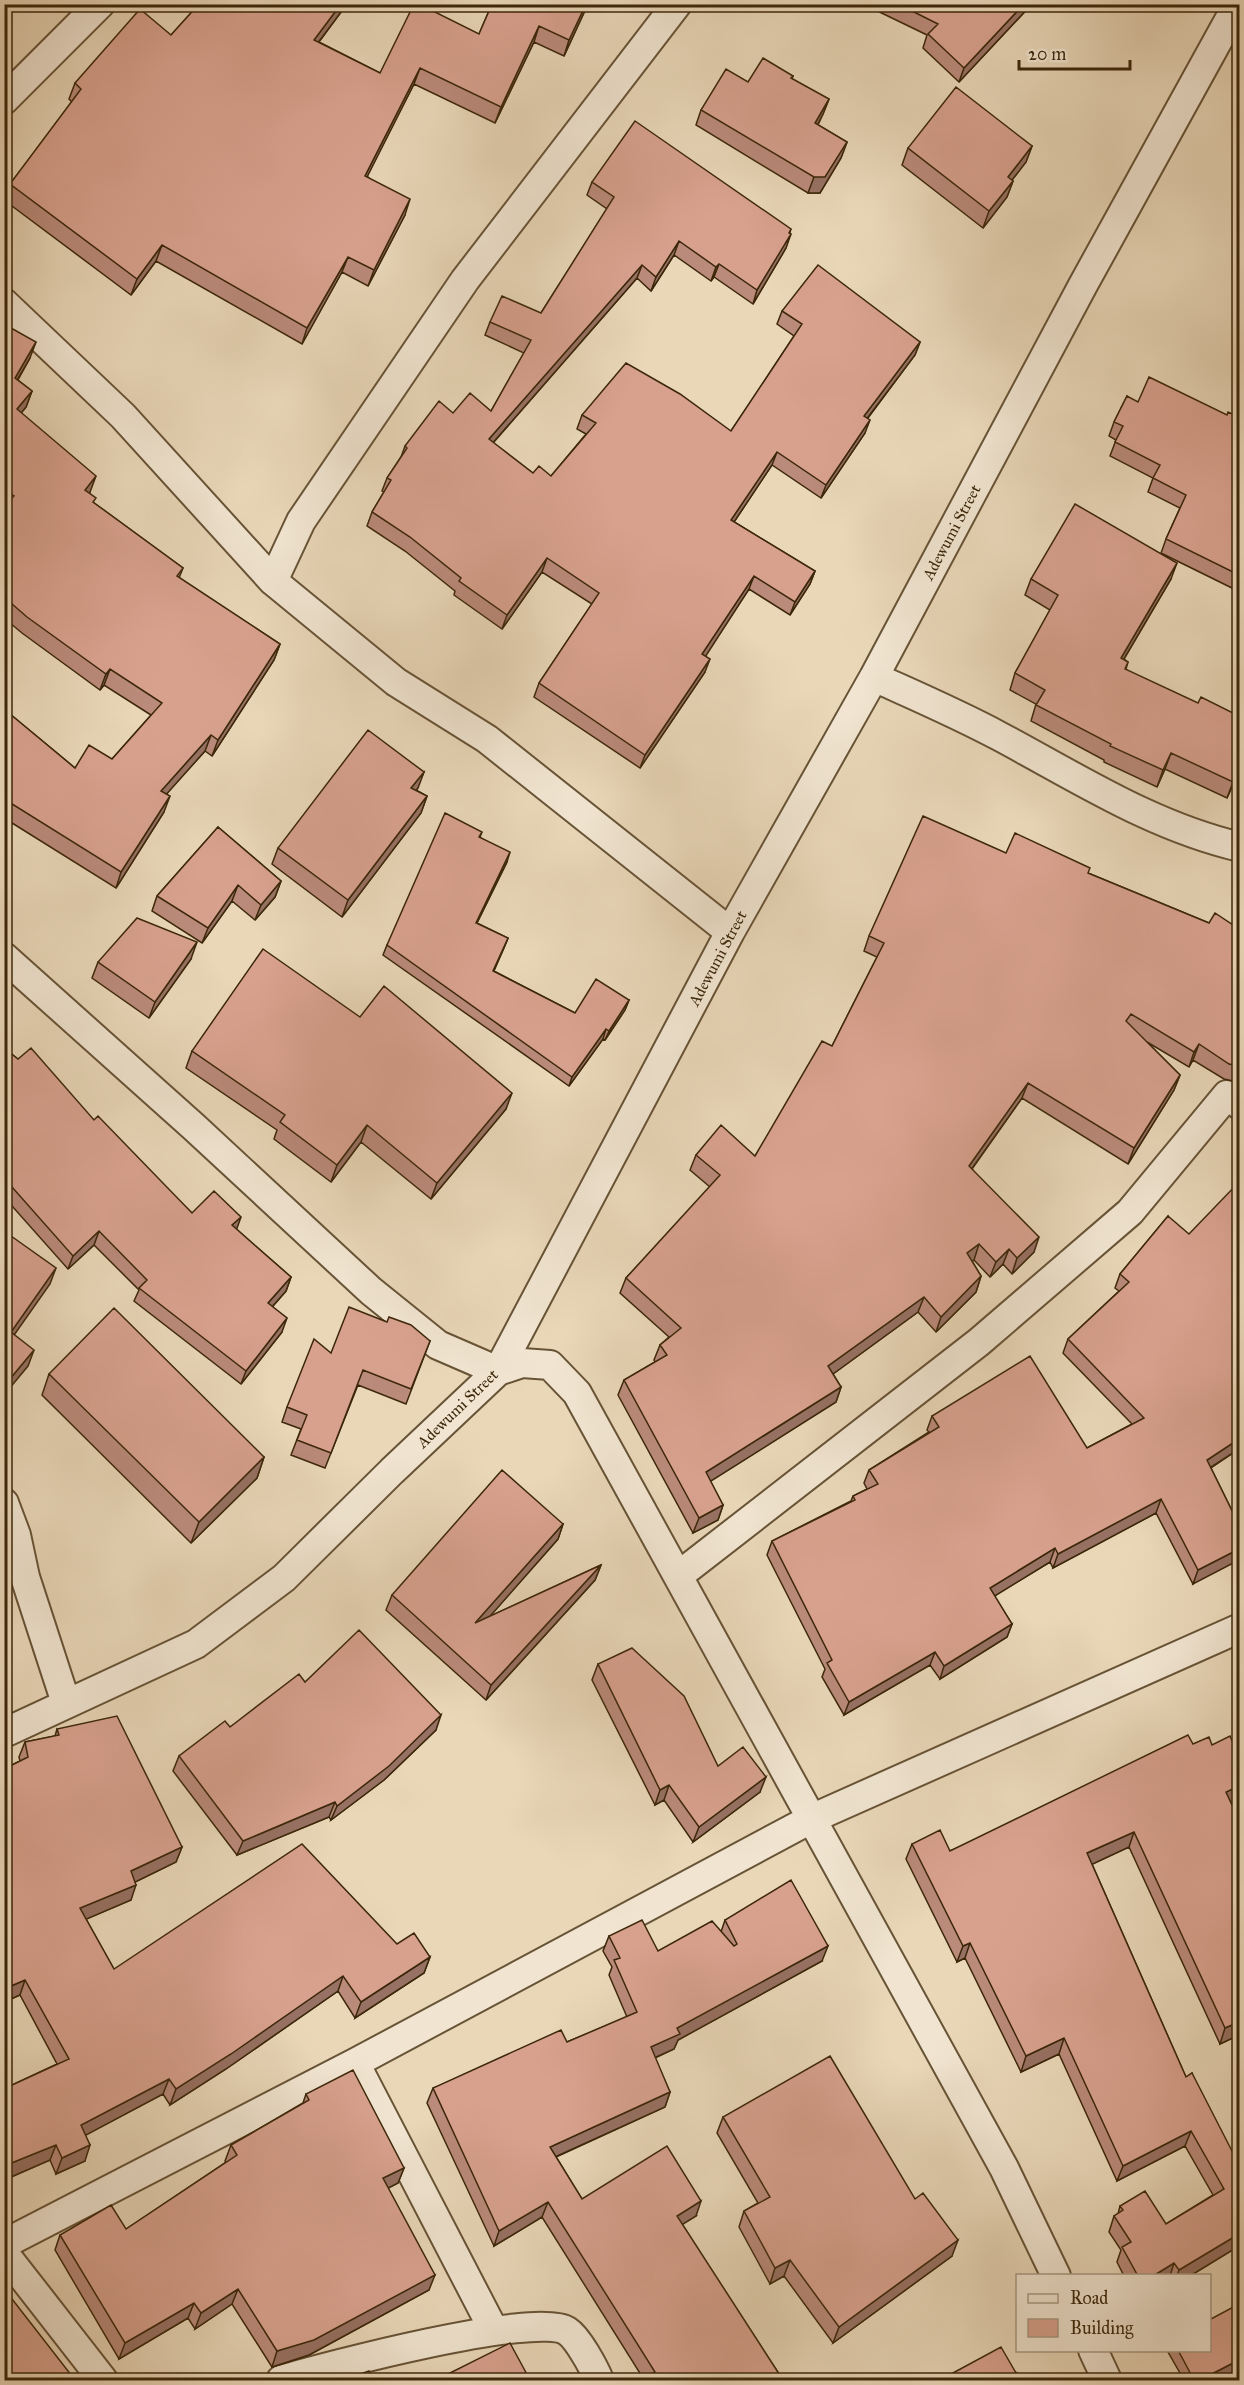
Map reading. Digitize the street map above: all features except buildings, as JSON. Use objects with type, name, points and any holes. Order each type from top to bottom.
[{"type":"street","points":[[4,100],[100,4]]},
{"type":"street","points":[[273,581],[301,520],[465,280],[677,4]]},
{"type":"street","name":"Adewumi Street","points":[[4,1733],[196,1644],[284,1578],[392,1471],[498,1371],[730,932],[874,677],[1083,285],[1238,4]]},
{"type":"street","points":[[4,303],[123,416],[273,581],[396,682],[487,739],[730,932]]},
{"type":"street","points":[[874,677],[997,735],[1127,807],[1211,840],[1239,847]]},
{"type":"street","points":[[4,957],[194,1127],[371,1292],[438,1345],[498,1371],[522,1363],[550,1365],[577,1393],[1004,2168],[1055,2274]]},
{"type":"street","points":[[678,1576],[980,1342],[1130,1212],[1227,1095],[1239,1105]]},
{"type":"street","points":[[4,1503],[16,1535],[25,1577],[66,1703]]},
{"type":"street","points":[[4,2244],[355,2063],[811,1819],[1239,1628]]},
{"type":"street","points":[[355,2063],[494,2330]]},
{"type":"street","points":[[4,2253],[103,2380]]},
{"type":"street","points":[[281,2380],[494,2330],[550,2326],[567,2331],[591,2363],[599,2380]]},
{"type":"street","points":[[1094,2352],[1107,2380]]}]
